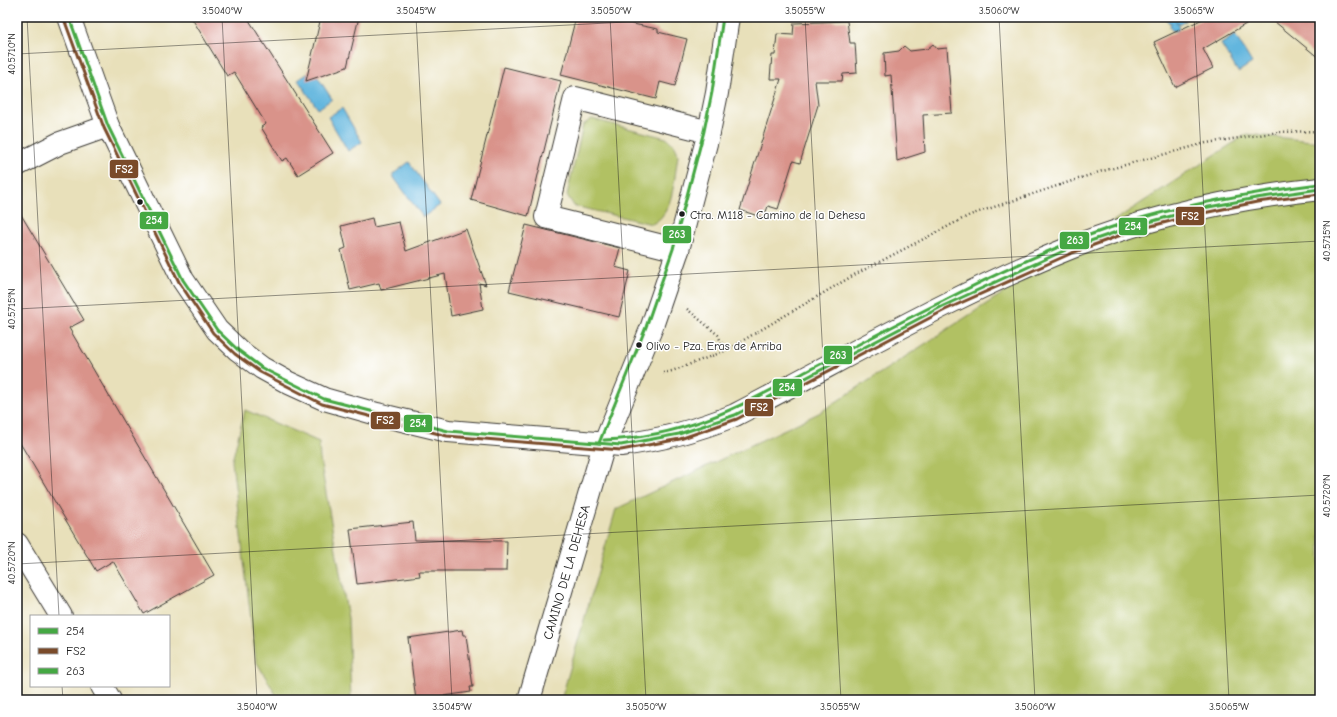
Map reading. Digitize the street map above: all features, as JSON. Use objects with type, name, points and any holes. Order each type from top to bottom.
[{"type":"street","points":[[69,17],[108,126],[182,280],[217,330],[238,350],[262,368],[289,383],[324,399],[377,414],[448,430],[604,445],[643,442],[701,429],[736,416],[990,282],[1079,245],[1129,227],[1202,208],[1268,194],[1320,189]]},
{"type":"street","name":"CAMINO DE LA DEHESA","points":[[529,700],[604,445],[632,379],[678,250],[709,132],[717,93],[728,17]]},
{"type":"street","points":[[678,250],[546,217],[575,98],[709,132]]},
{"type":"street","points":[[17,165],[60,143],[108,126]]},
{"type":"street","points":[[17,544],[60,615]]},
{"type":"street","points":[[103,687],[110,700]]},
{"type":"path","points":[[632,379],[672,371],[725,351],[854,275],[970,214],[1099,172],[1206,143],[1279,132],[1320,131]]},
{"type":"path","points":[[662,297],[689,310],[718,335],[725,351]]},
{"type":"green space","points":[[592,119],[666,138],[676,148],[678,156],[674,185],[669,204],[665,212],[652,224],[574,206],[567,195],[583,125]]},
{"type":"green space","points":[[1247,134],[1320,142],[1320,700],[561,700],[616,509],[819,413]]},
{"type":"green space","points":[[245,410],[319,442],[320,459],[348,618],[351,700],[279,700],[256,661],[232,461]]},
{"type":"water","points":[[1166,17],[1183,17],[1185,21],[1180,24],[1179,23],[1178,30],[1173,31],[1170,28],[1171,22],[1169,23]]},
{"type":"water","points":[[1235,35],[1252,63],[1238,72],[1221,44]]},
{"type":"water","points":[[313,70],[332,99],[318,109],[298,80]]},
{"type":"water","points":[[342,108],[362,142],[348,151],[328,117]]},
{"type":"water","points":[[409,162],[440,205],[423,217],[392,175]]},
{"type":"building","points":[[191,17],[247,17],[333,153],[298,175],[287,158],[282,161],[261,127],[266,124],[234,72],[227,76]]},
{"type":"building","points":[[321,17],[359,17],[347,67],[306,81]]},
{"type":"building","points":[[576,17],[598,17],[658,29],[658,32],[687,39],[675,86],[660,82],[656,99],[561,75]]},
{"type":"building","points":[[1207,17],[1258,17],[1203,49],[1213,68],[1175,87],[1154,42]]},
{"type":"building","points":[[1269,17],[1320,17],[1320,59]]},
{"type":"building","points":[[847,21],[850,43],[855,43],[857,73],[843,74],[842,81],[815,81],[818,105],[800,163],[793,161],[778,209],[768,206],[764,218],[740,210],[781,79],[770,79],[772,55],[775,55],[777,34],[793,35],[794,23]]},
{"type":"building","points":[[933,44],[937,49],[947,48],[952,113],[923,115],[925,152],[897,161],[891,75],[885,76],[884,53],[899,51],[904,46],[910,51],[927,49]]},
{"type":"building","points":[[504,67],[561,81],[528,216],[471,200]]},
{"type":"building","points":[[17,208],[84,320],[69,328],[214,575],[144,614],[113,561],[96,571],[17,438]]},
{"type":"building","points":[[372,218],[374,227],[399,222],[406,251],[466,229],[486,285],[479,283],[483,309],[451,316],[445,274],[381,290],[379,283],[350,290],[341,250],[346,248],[341,226]]},
{"type":"building","points":[[526,225],[620,248],[615,267],[630,271],[619,317],[509,291]]},
{"type":"building","points":[[413,522],[415,540],[507,541],[506,571],[419,571],[420,576],[357,584],[350,529]]},
{"type":"building","points":[[462,630],[463,635],[466,635],[473,687],[470,687],[471,692],[416,700],[408,638]]},
{"type":"transit line","name":"254","points":[[69,17],[108,126],[183,280],[217,330],[238,350],[262,368],[324,399],[448,431],[621,445],[679,434],[735,415],[943,306],[1070,248],[1131,227],[1193,210],[1256,198],[1320,189]]},
{"type":"transit line","name":"263","points":[[599,443],[646,327],[673,249],[704,131],[712,92],[723,17]]},
{"type":"transit line","name":"FS2","points":[[64,19],[104,128],[179,282],[213,333],[235,354],[260,372],[322,404],[447,436],[621,450],[680,439],[737,419],[945,310],[1072,253],[1132,231],[1194,215],[1257,202],[1320,194]]},
{"type":"transit line","name":"263","points":[[604,440],[633,438],[661,433],[711,418],[735,408],[988,278],[1058,247],[1106,229],[1200,203],[1247,194],[1319,184]]},
{"type":"place","name":"Ctra. M118 - Camino de la Dehesa","points":[[682,214]]},
{"type":"place","name":"Olivo - Pza. Eras de Arriba","points":[[639,345]]}]
